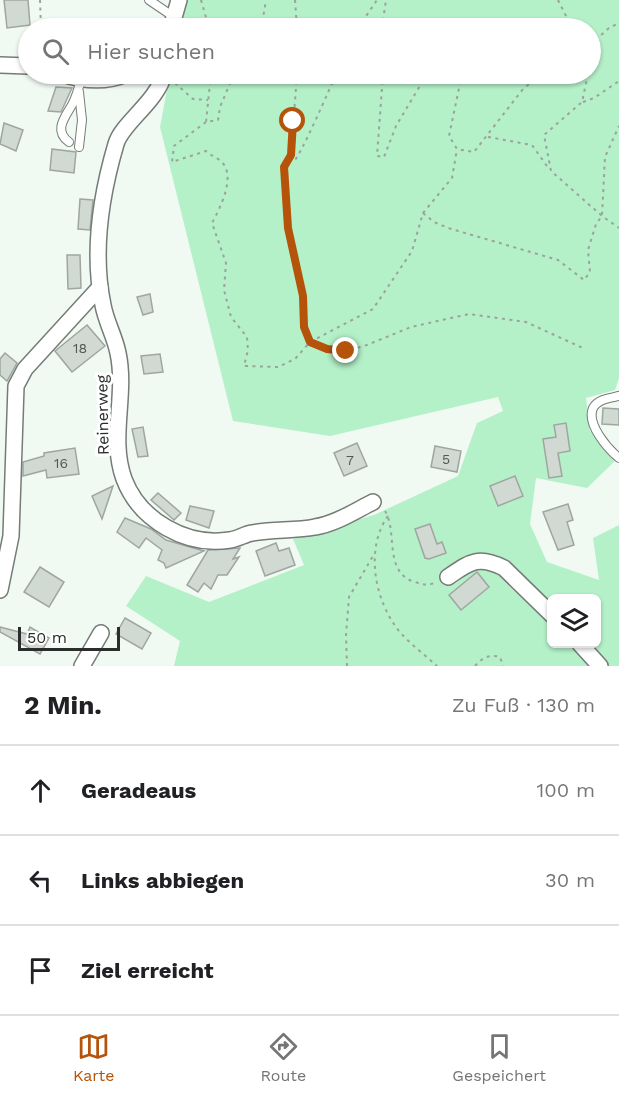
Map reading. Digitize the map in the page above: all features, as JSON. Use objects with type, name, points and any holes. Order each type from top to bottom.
[{"type":"street","points":[[175,18],[179,0]]},
{"type":"street","points":[[0,65],[18,66]]},
{"type":"street","name":"Reinerweg","points":[[158,84],[148,103],[117,140],[103,201],[97,261],[103,308],[118,353],[121,384],[117,427],[124,479],[136,501],[164,527],[202,540],[231,540],[250,533],[317,527],[373,502]]},
{"type":"street","points":[[0,590],[11,536],[16,386],[25,369],[100,287]]},
{"type":"street","points":[[448,577],[476,561],[484,560],[494,563],[504,568],[547,610]]},
{"type":"street","points":[[82,666],[101,633]]},
{"type":"street","points":[[584,648],[600,666]]},
{"type":"lane","points":[[149,0],[169,18]]},
{"type":"lane","points":[[69,142],[62,134],[61,124],[80,84]]},
{"type":"lane","points":[[79,147],[82,120],[80,84]]},
{"type":"lane","points":[[619,396],[603,400],[594,407],[592,415],[601,438],[619,458]]},
{"type":"path","points":[[40,0],[40,18]]},
{"type":"path","points":[[201,0],[207,18]]},
{"type":"path","points":[[263,18],[266,0]]},
{"type":"path","points":[[295,0],[296,18]]},
{"type":"path","points":[[365,18],[377,0]]},
{"type":"path","points":[[383,18],[386,0]]},
{"type":"path","points":[[558,0],[567,18]]},
{"type":"path","points":[[601,35],[619,23]]},
{"type":"path","points":[[551,171],[544,135],[582,102],[594,98],[619,81]]},
{"type":"path","points":[[176,84],[193,99],[208,100]]},
{"type":"path","points":[[206,122],[210,84]]},
{"type":"path","points":[[230,84],[220,107],[218,120],[206,122],[174,146],[172,162],[206,151],[219,159],[227,175],[223,202],[212,223],[226,263],[224,290],[231,317],[247,337],[248,350],[244,366],[278,367],[295,359],[310,342],[373,309],[412,251],[423,213],[452,178],[457,149],[449,136],[460,84]]},
{"type":"path","points":[[296,84],[291,155],[284,167],[288,228],[303,296],[304,327],[310,342],[327,349],[346,351],[368,345],[411,327],[469,314],[526,322],[585,349]]},
{"type":"path","points":[[291,155],[294,161],[298,159],[332,84]]},
{"type":"path","points":[[381,84],[377,156],[384,157],[396,126],[421,84]]},
{"type":"path","points":[[457,149],[474,152],[528,84]]},
{"type":"path","points":[[582,102],[586,84]]},
{"type":"path","points":[[423,213],[434,222],[448,228],[558,260],[585,280],[590,272],[588,250],[596,224],[602,216],[605,157],[619,126]]},
{"type":"path","points":[[488,137],[532,145],[551,171],[619,228]]},
{"type":"path","points":[[373,502],[388,516],[395,564],[412,581],[428,585],[448,577]]},
{"type":"path","points":[[347,666],[346,635],[349,597],[373,555],[379,528],[388,516]]},
{"type":"path","points":[[373,555],[382,601],[398,630],[437,666]]},
{"type":"path","points":[[475,666],[482,658],[493,655],[500,657],[504,666]]},
{"type":"green space","points":[[185,0],[619,0],[619,378],[615,390],[586,398],[590,431],[618,458],[587,488],[536,478],[530,524],[547,562],[599,580],[593,538],[619,525],[619,666],[174,666],[180,641],[126,606],[146,576],[209,602],[304,565],[293,539],[374,515],[458,476],[477,423],[503,411],[498,397],[330,436],[233,421],[160,127],[168,84],[601,84],[601,18],[181,18]]},
{"type":"building","points":[[4,0],[28,0],[29,18],[18,18],[18,27],[7,28]]},
{"type":"building","points":[[56,87],[72,88],[61,112],[48,111]]},
{"type":"building","points":[[4,123],[23,130],[16,151],[0,144]]},
{"type":"building","points":[[52,149],[76,152],[74,173],[50,170]]},
{"type":"building","points":[[80,199],[93,200],[90,230],[78,229]]},
{"type":"building","points":[[67,255],[80,255],[81,288],[68,289]]},
{"type":"building","points":[[150,294],[153,312],[143,315],[137,297]]},
{"type":"building","points":[[87,325],[105,346],[72,372],[55,351]]},
{"type":"building","points":[[5,353],[17,363],[7,381],[0,375],[0,359]]},
{"type":"building","points":[[160,354],[163,372],[144,374],[141,356]]},
{"type":"building","points":[[603,408],[619,409],[619,425],[602,424]]},
{"type":"building","points":[[566,423],[570,451],[558,453],[562,476],[549,478],[543,439],[556,437],[554,425]]},
{"type":"building","points":[[143,427],[148,456],[138,457],[132,429]]},
{"type":"building","points":[[357,443],[367,466],[344,476],[334,453]]},
{"type":"building","points":[[435,446],[461,451],[457,472],[431,467]]},
{"type":"building","points":[[75,448],[79,474],[47,478],[46,470],[23,476],[23,462],[44,456],[44,453]]},
{"type":"building","points":[[515,476],[523,496],[498,506],[490,486]]},
{"type":"building","points":[[113,486],[102,519],[92,496]]},
{"type":"building","points":[[158,493],[181,513],[174,520],[151,500]]},
{"type":"building","points":[[568,504],[573,520],[567,522],[574,545],[558,550],[543,512]]},
{"type":"building","points":[[190,506],[214,511],[209,528],[186,520]]},
{"type":"building","points":[[125,518],[151,529],[166,540],[204,551],[166,568],[164,563],[158,560],[162,550],[146,538],[139,548],[117,532]]},
{"type":"building","points":[[430,524],[437,544],[442,542],[446,553],[429,559],[425,558],[415,529]]},
{"type":"building","points":[[276,543],[279,551],[289,548],[295,565],[265,576],[256,551]]},
{"type":"building","points":[[240,548],[233,559],[239,557],[227,575],[218,575],[211,589],[204,583],[198,592],[187,585],[208,550]]},
{"type":"building","points":[[40,567],[64,582],[49,607],[24,592]]},
{"type":"building","points":[[477,572],[489,587],[461,610],[449,595]]},
{"type":"building","points":[[125,618],[151,633],[142,649],[116,634]]},
{"type":"building","points":[[0,627],[27,634],[30,627],[49,638],[40,654],[0,632]]},
{"type":"route","points":[[293,121],[291,155],[284,167],[288,228],[303,296],[304,327],[310,342],[327,349],[346,351]]}]
